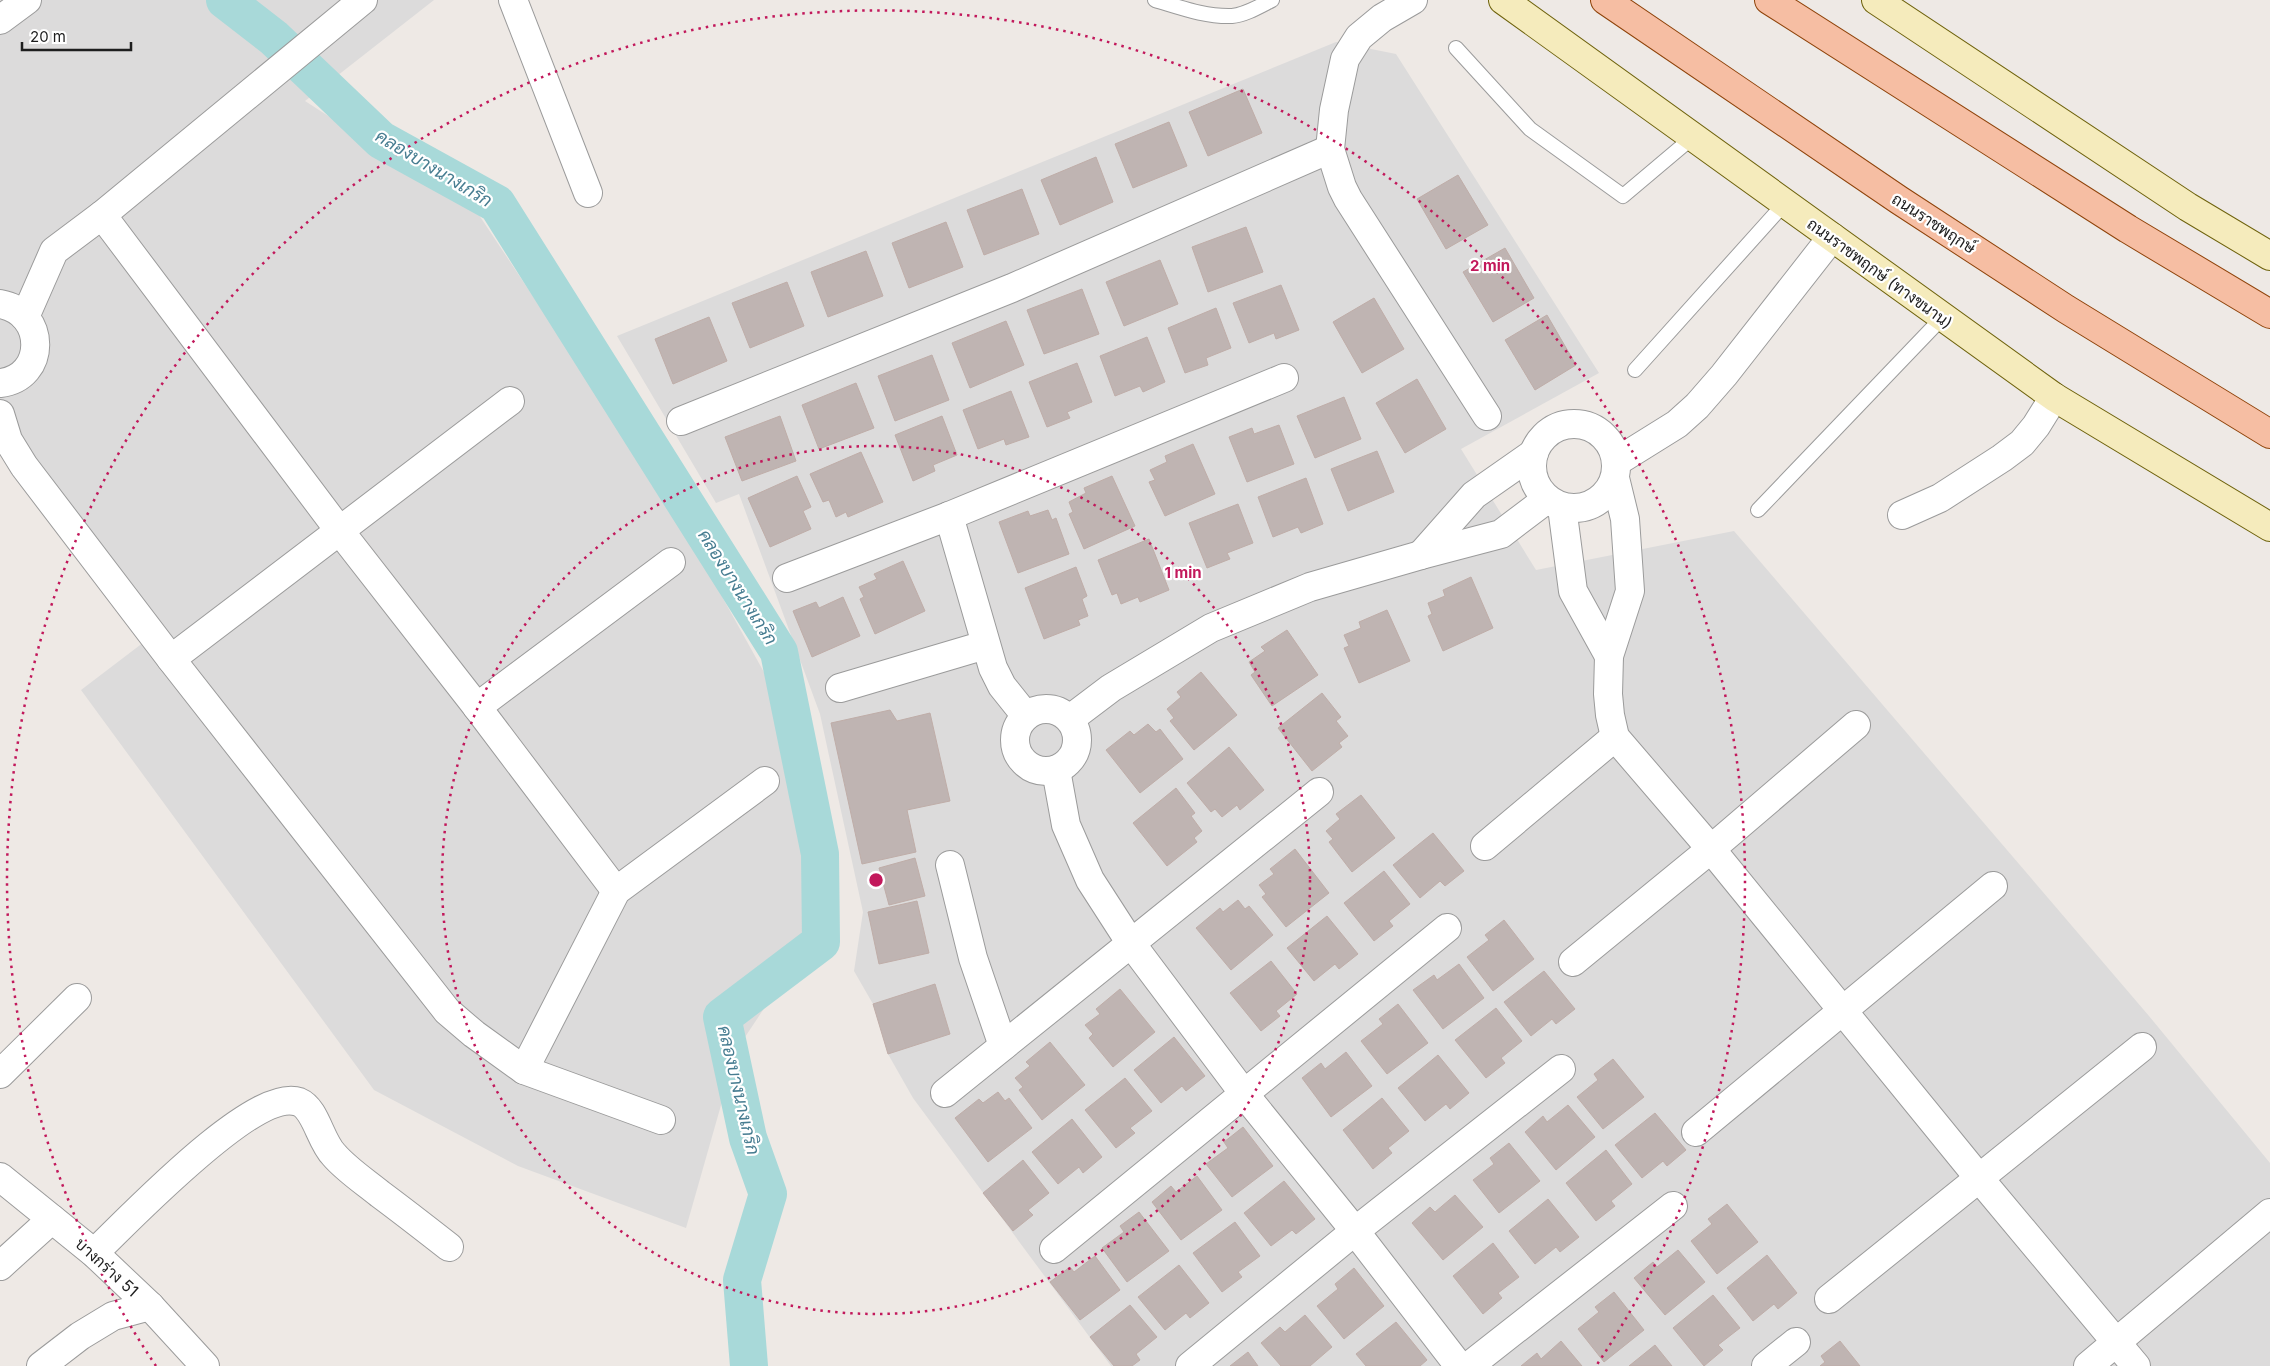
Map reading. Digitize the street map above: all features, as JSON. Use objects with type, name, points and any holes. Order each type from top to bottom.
[{"type":"main road","name":"ถนนราชพฤกษ์ (ทางขนาน)","points":[[1503,0],[2054,397],[2270,527]]},
{"type":"main road","name":"ถนนราชพฤกษ์","points":[[1605,0],[1899,200],[2066,309],[2270,434]]},
{"type":"main road","points":[[1769,0],[2120,224],[2270,314]]},
{"type":"main road","points":[[1876,0],[2188,207],[2270,256]]},
{"type":"street","points":[[0,20],[27,0]]},
{"type":"street","points":[[25,317],[54,251],[102,215],[363,0]]},
{"type":"street","points":[[513,0],[588,193]]},
{"type":"street","points":[[1413,0],[1382,18],[1359,37],[1345,59],[1334,110],[1330,149],[1342,187],[1348,199],[1487,416]]},
{"type":"street","points":[[681,422],[1012,288],[1330,149]]},
{"type":"street","points":[[102,215],[339,530],[477,707],[616,891]]},
{"type":"street","points":[[1070,719],[1112,688],[1212,628],[1310,587],[1501,534],[1554,503],[1578,508],[1594,504],[1607,493],[1616,470],[1677,424],[1697,406],[1724,375],[1832,238]]},
{"type":"street","points":[[0,304],[16,309],[25,317],[35,335],[34,356],[23,373],[0,384]]},
{"type":"street","points":[[787,578],[950,516],[1284,378]]},
{"type":"street","points":[[1902,515],[1940,498],[2022,443],[2036,426],[2054,397]]},
{"type":"street","points":[[171,659],[510,401]]},
{"type":"street","points":[[0,414],[8,440],[24,466],[171,659],[447,1011],[474,1034],[524,1070],[660,1120]]},
{"type":"street","points":[[1609,656],[1573,592],[1554,503],[1537,486],[1532,470],[1534,454],[1542,439],[1555,428],[1571,424],[1587,425],[1602,433],[1612,446],[1625,519],[1630,591],[1609,656],[1610,715],[1615,737],[1711,850],[1979,1178],[2136,1366]]},
{"type":"street","points":[[1421,555],[1474,495],[1534,454]]},
{"type":"street","points":[[950,516],[993,668],[1002,686],[1026,716]]},
{"type":"street","points":[[477,707],[671,562]]},
{"type":"street","points":[[840,688],[985,644]]},
{"type":"street","points":[[1049,708],[1060,712],[1070,719],[1076,730],[1078,742],[1074,754],[1067,764],[1056,770],[1044,771],[1032,768],[1022,761],[1016,750],[1015,738],[1018,726],[1026,716],[1036,710],[1049,708]]},
{"type":"street","points":[[1573,962],[1711,850],[1856,725]]},
{"type":"street","points":[[1485,846],[1615,737]]},
{"type":"street","points":[[1056,770],[1066,825],[1090,880],[1130,942],[1245,1095],[1355,1231],[1459,1366]]},
{"type":"street","points":[[524,1070],[616,891],[765,781]]},
{"type":"street","points":[[944,1093],[1319,792]]},
{"type":"street","points":[[950,866],[973,958],[1003,1046]]},
{"type":"street","points":[[1696,1132],[1994,886]]},
{"type":"street","points":[[1054,1249],[1245,1095],[1447,928]]},
{"type":"street","points":[[0,1074],[77,998]]},
{"type":"street","points":[[1829,1299],[2142,1047]]},
{"type":"street","points":[[1190,1366],[1355,1231],[1560,1069]]},
{"type":"street","points":[[94,1253],[177,1174],[233,1126],[274,1103],[299,1102],[313,1113],[320,1135],[332,1154],[352,1172],[449,1247]]},
{"type":"street","name":"บางกร่าง 51","points":[[0,1177],[94,1253],[150,1306],[205,1366]]},
{"type":"street","points":[[1469,1366],[1673,1206]]},
{"type":"street","points":[[2088,1366],[2270,1213]]},
{"type":"street","points":[[0,1266],[52,1219]]},
{"type":"street","points":[[41,1366],[80,1336],[113,1316],[150,1306]]},
{"type":"street","points":[[1766,1366],[1796,1342]]},
{"type":"lane","points":[[1155,0],[1199,12],[1233,16],[1272,0]]},
{"type":"lane","points":[[1456,48],[1530,129],[1623,196],[1693,137]]},
{"type":"lane","points":[[1635,370],[1785,203]]},
{"type":"lane","points":[[1758,510],[1942,318]]},
{"type":"shaded area","points":[[0,0],[434,0],[305,101],[477,212],[670,503],[780,701],[814,909],[795,962],[737,1049],[686,1228],[518,1166],[374,1090],[81,690],[148,639],[0,445]]},
{"type":"shaded area","points":[[1336,42],[1396,54],[1599,373],[1461,449],[1536,570],[1734,531],[2149,1016],[2270,1163],[2270,1366],[1111,1366],[913,1098],[888,1054],[873,1004],[854,971],[863,912],[820,714],[739,494],[716,503],[617,336]]},
{"type":"building","points":[[1243,89],[1262,133],[1208,156],[1189,112]]},
{"type":"building","points":[[1169,122],[1187,166],[1133,188],[1115,144]]},
{"type":"building","points":[[1096,157],[1113,202],[1060,225],[1041,180]]},
{"type":"building","points":[[1458,175],[1488,225],[1446,249],[1417,199]]},
{"type":"building","points":[[1022,189],[1039,234],[984,255],[967,210]]},
{"type":"building","points":[[946,222],[963,267],[909,288],[892,243]]},
{"type":"building","points":[[1246,227],[1263,272],[1208,292],[1192,247]]},
{"type":"building","points":[[1505,248],[1534,298],[1493,322],[1463,272]]},
{"type":"building","points":[[866,251],[883,296],[828,317],[811,272]]},
{"type":"building","points":[[1160,260],[1178,304],[1124,326],[1106,282]]},
{"type":"building","points":[[787,282],[804,326],[750,348],[732,303]]},
{"type":"building","points":[[1281,285],[1299,330],[1276,339],[1274,333],[1249,343],[1233,303]]},
{"type":"building","points":[[1082,289],[1099,334],[1044,354],[1027,310]]},
{"type":"building","points":[[1374,298],[1404,349],[1362,373],[1333,322]]},
{"type":"building","points":[[1216,308],[1231,348],[1206,358],[1208,365],[1185,373],[1168,328]]},
{"type":"building","points":[[1547,315],[1576,365],[1535,390],[1505,340]]},
{"type":"building","points":[[709,317],[727,361],[673,384],[655,339]]},
{"type":"building","points":[[1006,321],[1024,365],[970,388],[952,343]]},
{"type":"building","points":[[1147,337],[1165,382],[1143,392],[1140,386],[1115,396],[1100,356]]},
{"type":"building","points":[[932,355],[949,400],[895,421],[878,376]]},
{"type":"building","points":[[1077,363],[1092,402],[1067,412],[1070,418],[1047,427],[1029,382]]},
{"type":"building","points":[[1417,379],[1446,429],[1405,453],[1376,403]]},
{"type":"building","points":[[856,383],[874,428],[819,449],[802,405]]},
{"type":"building","points":[[1011,391],[1029,437],[1006,445],[1004,439],[978,449],[963,410]]},
{"type":"building","points":[[1344,397],[1361,439],[1315,458],[1297,416]]},
{"type":"building","points":[[780,416],[796,461],[742,481],[725,437]]},
{"type":"building","points":[[942,416],[957,455],[933,465],[935,471],[913,481],[895,435]]},
{"type":"building","points":[[1279,425],[1294,464],[1247,482],[1229,437],[1252,428],[1254,434]]},
{"type":"building","points":[[1193,444],[1215,494],[1165,516],[1149,482],[1155,480],[1150,470],[1167,462],[1165,456]]},
{"type":"building","points":[[1377,451],[1394,492],[1348,511],[1331,469]]},
{"type":"building","points":[[861,452],[883,502],[848,517],[846,512],[836,517],[829,500],[823,502],[810,474]]},
{"type":"building","points":[[797,476],[811,507],[803,511],[811,529],[770,547],[748,498]]},
{"type":"building","points":[[1112,476],[1135,526],[1084,549],[1069,514],[1073,512],[1069,502],[1086,493],[1084,488]]},
{"type":"building","points":[[1306,478],[1323,524],[1301,533],[1298,527],[1273,537],[1258,497]]},
{"type":"building","points":[[1238,504],[1253,543],[1227,553],[1230,559],[1207,568],[1189,523]]},
{"type":"building","points":[[1048,510],[1052,520],[1056,518],[1069,554],[1018,573],[999,522],[1028,511],[1030,516]]},
{"type":"building","points":[[1149,539],[1169,590],[1140,602],[1138,597],[1121,604],[1117,593],[1112,595],[1098,560]]},
{"type":"building","points":[[903,561],[925,611],[875,634],[860,599],[864,597],[859,587],[877,579],[874,574]]},
{"type":"building","points":[[1076,567],[1087,596],[1082,599],[1088,616],[1078,620],[1080,625],[1044,639],[1025,588]]},
{"type":"building","points":[[1471,577],[1493,628],[1443,651],[1428,616],[1432,614],[1428,603],[1445,596],[1443,590]]},
{"type":"building","points":[[843,597],[860,636],[812,657],[793,611],[816,602],[819,608]]},
{"type":"building","points":[[1387,610],[1410,661],[1359,683],[1344,648],[1349,646],[1344,635],[1361,628],[1359,622]]},
{"type":"building","points":[[1287,630],[1318,675],[1272,706],[1251,675],[1255,672],[1249,662],[1265,651],[1261,647]]},
{"type":"building","points":[[1201,672],[1237,715],[1194,750],[1170,721],[1174,718],[1167,709],[1181,697],[1177,692]]},
{"type":"building","points":[[1322,693],[1341,717],[1336,721],[1348,736],[1339,743],[1342,747],[1312,771],[1278,728]]},
{"type":"building","points":[[890,710],[897,721],[930,713],[950,801],[907,810],[916,852],[862,864],[831,723]]},
{"type":"building","points":[[1148,724],[1156,732],[1160,729],[1183,759],[1140,793],[1106,750],[1130,731],[1134,735]]},
{"type":"building","points":[[1229,747],[1264,790],[1240,810],[1237,805],[1222,817],[1215,809],[1211,812],[1187,783]]},
{"type":"building","points":[[1176,788],[1195,813],[1191,816],[1202,831],[1194,838],[1197,842],[1167,866],[1133,823]]},
{"type":"building","points":[[1361,795],[1395,838],[1352,872],[1329,842],[1333,839],[1326,831],[1340,819],[1336,814]]},
{"type":"building","points":[[1433,833],[1464,871],[1445,886],[1440,881],[1420,898],[1393,865]]},
{"type":"building","points":[[1295,849],[1329,893],[1286,927],[1262,897],[1266,894],[1259,885],[1274,874],[1270,869]]},
{"type":"building","points":[[915,858],[925,896],[889,905],[879,868]]},
{"type":"building","points":[[1384,871],[1410,904],[1389,921],[1393,926],[1374,941],[1344,903]]},
{"type":"building","points":[[1238,900],[1245,909],[1249,906],[1273,935],[1231,970],[1196,928],[1220,908],[1223,912]]},
{"type":"building","points":[[917,901],[929,953],[879,964],[868,912]]},
{"type":"building","points":[[1327,916],[1358,954],[1339,969],[1335,964],[1314,981],[1287,948]]},
{"type":"building","points":[[1504,920],[1534,959],[1493,991],[1467,957],[1489,940],[1485,935]]},
{"type":"building","points":[[1271,961],[1297,994],[1276,1011],[1280,1016],[1261,1031],[1230,993]]},
{"type":"building","points":[[1459,964],[1484,998],[1443,1029],[1413,990],[1434,975],[1437,980]]},
{"type":"building","points":[[1544,971],[1575,1009],[1556,1024],[1552,1019],[1531,1036],[1504,1002]]},
{"type":"building","points":[[935,984],[950,1034],[888,1054],[873,1004]]},
{"type":"building","points":[[1120,989],[1155,1032],[1113,1067],[1089,1038],[1093,1034],[1085,1025],[1100,1014],[1096,1009]]},
{"type":"building","points":[[1398,1004],[1428,1043],[1387,1074],[1361,1041],[1383,1024],[1379,1019]]},
{"type":"building","points":[[1496,1008],[1522,1041],[1501,1058],[1505,1063],[1486,1078],[1455,1040]]},
{"type":"building","points":[[1174,1037],[1205,1076],[1186,1091],[1182,1086],[1161,1103],[1134,1070]]},
{"type":"building","points":[[1050,1042],[1085,1085],[1042,1120],[1019,1090],[1023,1087],[1015,1078],[1030,1066],[1026,1062]]},
{"type":"building","points":[[1346,1052],[1372,1086],[1331,1117],[1302,1078],[1321,1063],[1325,1069]]},
{"type":"building","points":[[1438,1055],[1469,1093],[1450,1109],[1446,1104],[1425,1121],[1398,1088]]},
{"type":"building","points":[[1613,1059],[1644,1097],[1603,1129],[1577,1097],[1598,1080],[1594,1074]]},
{"type":"building","points":[[1125,1078],[1152,1111],[1130,1128],[1135,1133],[1116,1148],[1085,1110]]},
{"type":"building","points":[[998,1092],[1005,1101],[1009,1098],[1032,1128],[988,1162],[955,1118],[979,1099],[983,1103]]},
{"type":"building","points":[[1382,1098],[1409,1131],[1388,1148],[1392,1153],[1373,1169],[1343,1130]]},
{"type":"building","points":[[1568,1105],[1595,1137],[1556,1170],[1525,1132],[1543,1116],[1547,1122]]},
{"type":"building","points":[[1655,1113],[1686,1150],[1667,1166],[1663,1161],[1642,1178],[1615,1145]]},
{"type":"building","points":[[1072,1119],[1102,1157],[1083,1173],[1079,1167],[1058,1184],[1032,1152]]},
{"type":"building","points":[[1243,1127],[1273,1166],[1232,1197],[1206,1164],[1228,1148],[1224,1142]]},
{"type":"building","points":[[1509,1143],[1540,1181],[1499,1213],[1473,1180],[1494,1164],[1490,1158]]},
{"type":"building","points":[[1606,1150],[1632,1184],[1611,1201],[1615,1206],[1596,1221],[1566,1183]]},
{"type":"building","points":[[1023,1160],[1049,1193],[1028,1210],[1033,1215],[1013,1231],[983,1193]]},
{"type":"building","points":[[1197,1176],[1222,1210],[1181,1240],[1152,1202],[1171,1186],[1176,1192]]},
{"type":"building","points":[[1284,1181],[1315,1219],[1296,1234],[1292,1230],[1271,1246],[1244,1213]]},
{"type":"building","points":[[1455,1195],[1483,1227],[1443,1260],[1412,1223],[1430,1207],[1435,1212]]},
{"type":"building","points":[[1548,1199],[1579,1237],[1560,1252],[1556,1247],[1535,1264],[1509,1231]]},
{"type":"building","points":[[1727,1204],[1758,1242],[1717,1274],[1691,1241],[1712,1224],[1708,1219]]},
{"type":"building","points":[[1139,1212],[1169,1251],[1127,1282],[1102,1248],[1124,1232],[1120,1226]]},
{"type":"building","points":[[1235,1222],[1260,1256],[1238,1272],[1242,1277],[1222,1292],[1193,1253]]},
{"type":"building","points":[[1493,1243],[1519,1277],[1498,1293],[1502,1298],[1483,1314],[1453,1276]]},
{"type":"building","points":[[1678,1250],[1705,1282],[1665,1315],[1634,1278],[1653,1262],[1657,1267]]},
{"type":"building","points":[[1767,1255],[1797,1293],[1778,1309],[1774,1304],[1753,1321],[1727,1288]]},
{"type":"building","points":[[1095,1256],[1120,1290],[1080,1320],[1050,1282],[1070,1267],[1074,1272]]},
{"type":"building","points":[[1179,1265],[1209,1303],[1190,1318],[1186,1313],[1165,1330],[1138,1297]]},
{"type":"building","points":[[1354,1268],[1384,1306],[1344,1339],[1317,1306],[1338,1289],[1335,1284]]},
{"type":"building","points":[[1614,1292],[1644,1330],[1604,1362],[1578,1329],[1599,1312],[1595,1307]]},
{"type":"building","points":[[1713,1295],[1740,1328],[1718,1345],[1723,1350],[1704,1366],[1673,1328]]},
{"type":"building","points":[[1130,1305],[1157,1337],[1136,1354],[1140,1360],[1132,1366],[1114,1366],[1090,1337]]},
{"type":"building","points":[[1305,1315],[1332,1347],[1310,1366],[1281,1366],[1261,1343],[1280,1327],[1285,1332]]},
{"type":"building","points":[[1396,1322],[1427,1360],[1420,1366],[1366,1366],[1356,1354]]},
{"type":"building","points":[[1561,1341],[1582,1366],[1521,1366],[1537,1353],[1541,1359]]},
{"type":"building","points":[[1840,1341],[1860,1366],[1820,1366],[1825,1362],[1821,1356]]},
{"type":"building","points":[[1655,1345],[1672,1366],[1629,1366]]},
{"type":"building","points":[[1248,1352],[1258,1366],[1230,1366]]},
{"type":"waterway","name":"คลองบางนางเกริก","points":[[225,0],[274,38],[381,140],[497,204],[779,652],[820,854],[821,942],[722,1017],[748,1138],[768,1194],[742,1280],[749,1366]]}]
